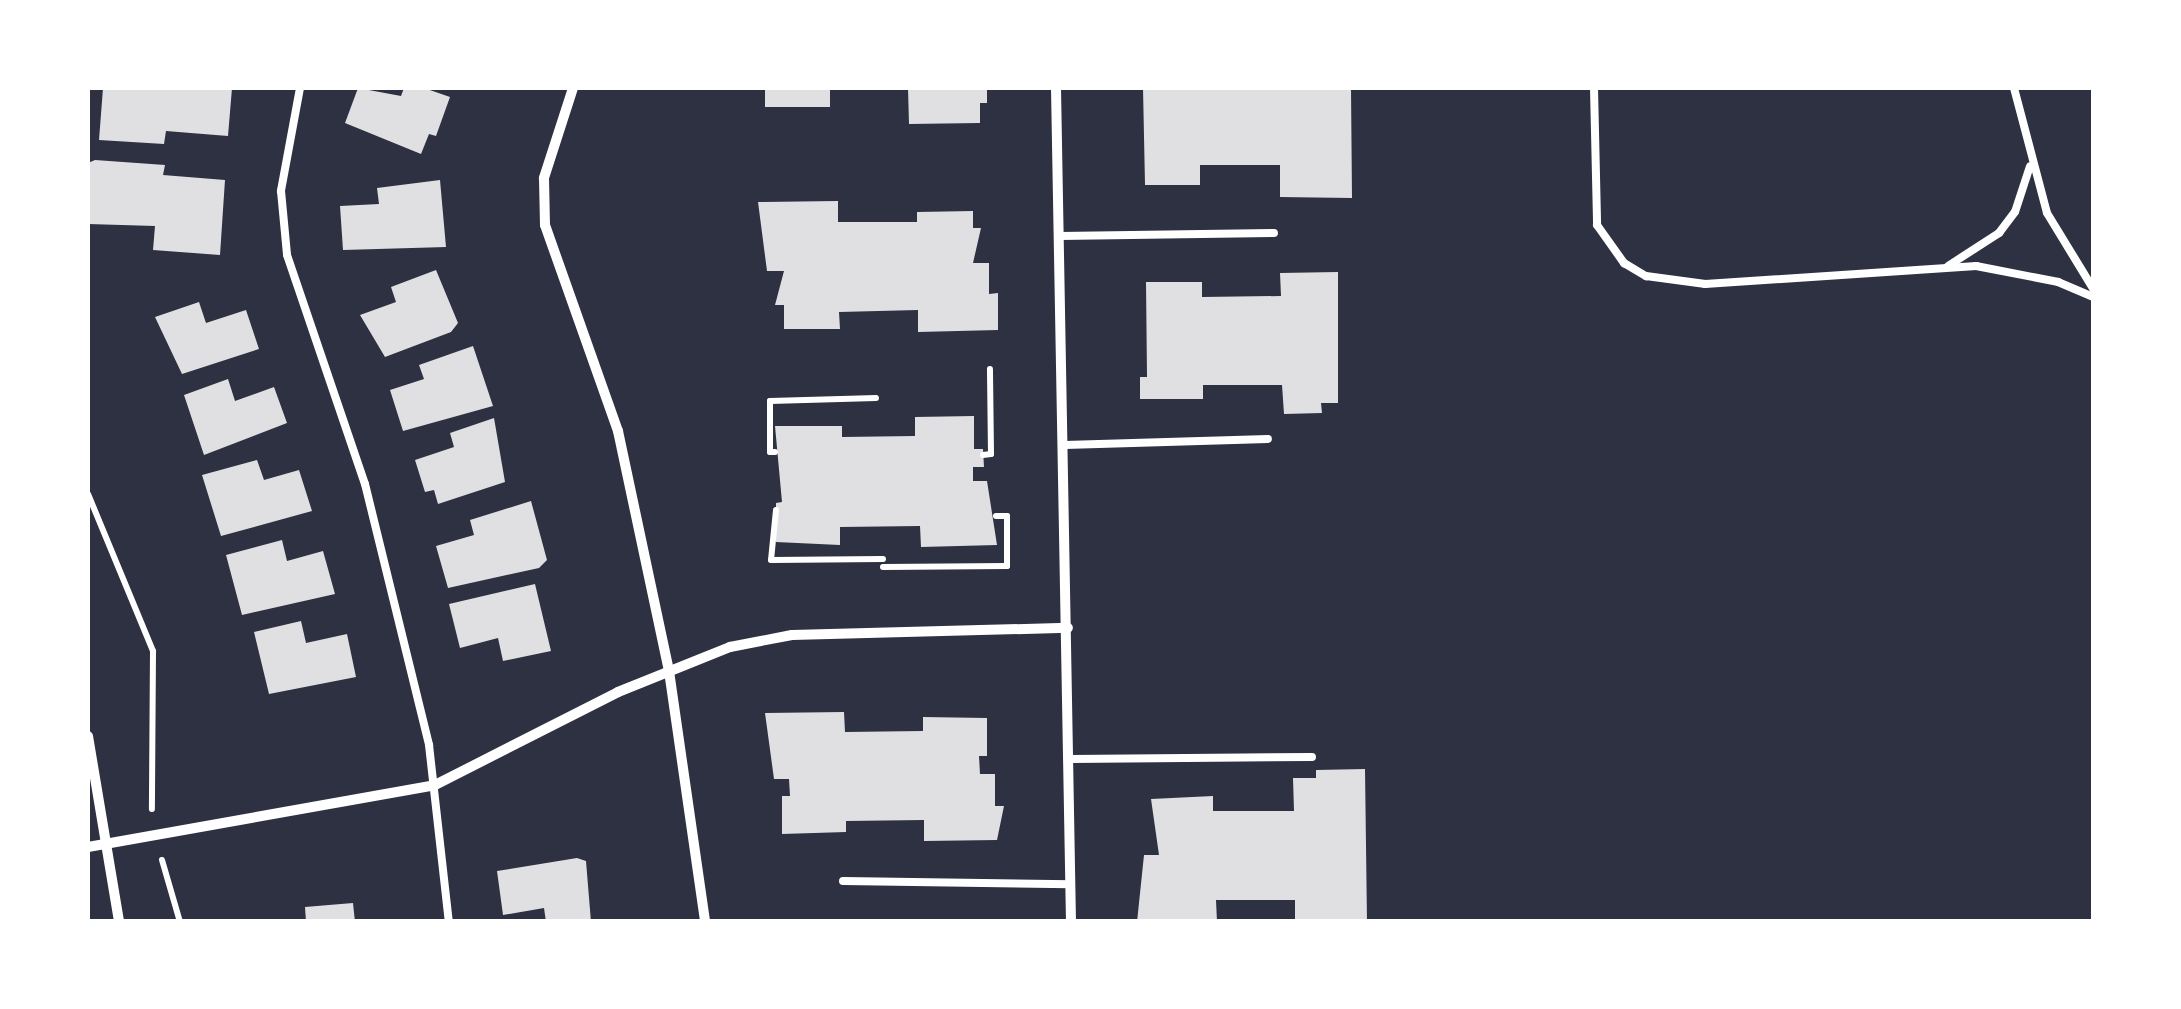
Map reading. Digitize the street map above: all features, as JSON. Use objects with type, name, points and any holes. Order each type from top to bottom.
[{"type":"street","points":[[573,88],[544,178],[545,225],[618,432],[669,671],[705,922]]},
{"type":"street","points":[[1056,88],[1071,922]]},
{"type":"street","points":[[88,847],[435,786],[669,671],[730,647],[792,635],[1068,628]]},
{"type":"street","points":[[88,736],[119,922]]},
{"type":"lane","points":[[300,88],[281,190],[287,256],[365,484],[435,786],[449,922]]},
{"type":"lane","points":[[1594,88],[1598,225],[1616,255],[1646,276],[1705,284],[1947,266],[2014,272],[2094,294]]},
{"type":"lane","points":[[2014,88],[2047,213],[2094,294]]},
{"type":"lane","points":[[1947,266],[2000,233],[2015,212],[2031,162]]},
{"type":"lane","points":[[1060,236],[1274,233]]},
{"type":"lane","points":[[1065,445],[1268,438]]},
{"type":"lane","points":[[1070,759],[1312,756]]},
{"type":"lane","points":[[843,881],[1071,884]]},
{"type":"path","points":[[983,455],[991,454],[990,370]]},
{"type":"path","points":[[775,452],[770,452],[770,401],[876,398]]},
{"type":"path","points":[[88,494],[153,650],[150,799]]},
{"type":"path","points":[[776,510],[771,560],[1008,566],[1007,516],[996,516]]},
{"type":"path","points":[[164,866],[180,922]]},
{"type":"building","points":[[103,88],[232,88],[228,136],[166,131],[164,144],[99,140]]},
{"type":"building","points":[[358,88],[401,96],[404,88],[424,88],[450,97],[436,136],[429,134],[421,154],[345,123]]},
{"type":"building","points":[[765,88],[830,88],[830,107],[765,107]]},
{"type":"building","points":[[908,88],[987,88],[987,103],[980,103],[980,123],[909,124]]},
{"type":"building","points":[[1143,88],[1351,88],[1352,198],[1280,197],[1280,165],[1200,165],[1200,185],[1145,185]]},
{"type":"building","points":[[95,160],[165,165],[163,175],[225,180],[220,255],[153,250],[155,226],[88,224],[88,163]]},
{"type":"building","points":[[440,180],[446,247],[343,250],[340,206],[379,204],[377,188]]},
{"type":"building","points":[[838,201],[838,222],[917,222],[917,212],[973,211],[973,228],[981,228],[973,263],[989,263],[989,294],[998,293],[998,330],[918,332],[918,310],[839,312],[840,329],[784,329],[784,305],[775,305],[784,271],[767,271],[758,202]]},
{"type":"building","points":[[436,270],[458,323],[451,332],[385,357],[360,315],[396,302],[391,287]]},
{"type":"building","points":[[1338,272],[1338,403],[1321,403],[1322,413],[1284,414],[1282,385],[1203,385],[1203,399],[1140,399],[1140,377],[1147,377],[1146,282],[1202,282],[1202,297],[1281,296],[1280,273]]},
{"type":"building","points":[[199,302],[206,323],[246,310],[259,349],[182,374],[155,317]]},
{"type":"building","points":[[473,346],[493,406],[403,431],[390,390],[424,379],[419,365]]},
{"type":"building","points":[[228,379],[235,401],[274,387],[287,423],[204,455],[184,395]]},
{"type":"building","points":[[974,416],[974,449],[983,449],[984,467],[973,467],[973,481],[987,481],[997,545],[921,547],[920,526],[840,527],[840,545],[776,542],[776,503],[782,502],[775,426],[842,426],[842,437],[915,436],[915,417]]},
{"type":"building","points":[[494,418],[505,482],[438,504],[434,490],[425,492],[415,460],[454,447],[450,433]]},
{"type":"building","points":[[257,460],[264,480],[299,470],[312,511],[221,536],[202,475]]},
{"type":"building","points":[[531,501],[547,560],[539,568],[448,588],[436,546],[474,535],[470,520]]},
{"type":"building","points":[[282,540],[287,561],[323,551],[335,594],[242,615],[226,555]]},
{"type":"building","points":[[535,584],[551,651],[503,661],[498,638],[460,648],[449,604]]},
{"type":"building","points":[[301,621],[306,643],[347,634],[356,677],[269,694],[254,632]]},
{"type":"building","points":[[844,712],[845,732],[923,731],[923,717],[987,718],[987,756],[979,756],[980,774],[995,774],[995,806],[1004,806],[997,840],[924,841],[924,820],[846,821],[846,832],[782,834],[782,796],[790,796],[789,779],[774,779],[765,713]]},
{"type":"building","points":[[1365,769],[1367,922],[1295,922],[1295,900],[1216,900],[1217,922],[1137,922],[1144,855],[1159,855],[1151,799],[1213,796],[1213,811],[1294,811],[1293,778],[1316,778],[1316,770]]},
{"type":"building","points":[[577,858],[586,861],[591,922],[546,922],[544,908],[503,915],[497,871]]},
{"type":"building","points":[[353,903],[355,922],[306,922],[305,907]]}]
